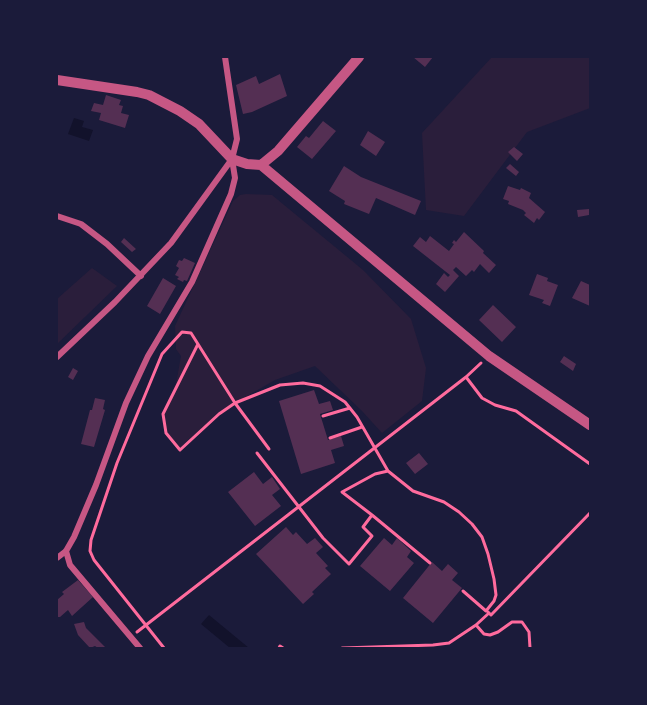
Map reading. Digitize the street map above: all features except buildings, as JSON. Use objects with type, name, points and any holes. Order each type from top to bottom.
[{"type":"street","points":[[57,357],[115,303],[171,243],[232,159],[237,139],[225,57]]},
{"type":"street","points":[[261,165],[278,151],[359,57]]},
{"type":"street","points":[[57,80],[136,92],[180,111],[199,124],[232,159],[247,164],[261,165],[489,356],[590,425]]},
{"type":"street","points":[[57,558],[66,551],[74,537],[126,403],[148,356],[192,282],[231,194],[235,178],[232,159]]},
{"type":"street","points":[[57,216],[81,224],[107,244],[141,276]]},
{"type":"street","points":[[66,551],[70,565],[140,648]]},
{"type":"path","points":[[164,648],[94,560],[90,551],[91,540],[117,463],[162,354],[182,332],[191,333],[235,403],[269,449]]},
{"type":"path","points":[[198,344],[163,414],[166,433],[180,450],[219,414],[235,403],[280,385],[303,383],[320,386],[345,402],[350,408],[388,471],[413,491],[444,502],[459,512],[482,537],[496,595],[488,612],[476,626],[448,643],[342,648]]},
{"type":"path","points":[[147,625],[466,377],[489,356]]},
{"type":"path","points":[[466,377],[482,399],[516,411],[590,464]]},
{"type":"path","points":[[323,416],[350,408]]},
{"type":"path","points":[[330,438],[363,427]]},
{"type":"path","points":[[257,453],[323,538],[349,564],[372,536],[363,527],[372,515]]},
{"type":"path","points":[[388,471],[375,474],[342,492],[430,563]]},
{"type":"path","points":[[463,591],[491,615],[590,513]]},
{"type":"path","points":[[476,626],[484,634],[490,635],[512,622],[522,622],[529,632],[530,648]]},
{"type":"shaded area","points":[[492,57],[590,57],[590,108],[527,132],[464,216],[426,210],[422,133]]},
{"type":"shaded area","points":[[74,118],[84,121],[82,127],[93,130],[89,141],[68,134]]},
{"type":"shaded area","points":[[240,195],[272,195],[363,270],[411,319],[426,368],[422,401],[382,433],[315,366],[275,380],[235,403],[219,414],[180,450],[166,433],[163,414],[175,390],[181,356],[176,349],[175,326],[233,201]]},
{"type":"shaded area","points":[[92,268],[117,286],[57,344],[57,299]]},
{"type":"shaded area","points":[[209,615],[249,648],[230,648],[201,624]]}]
